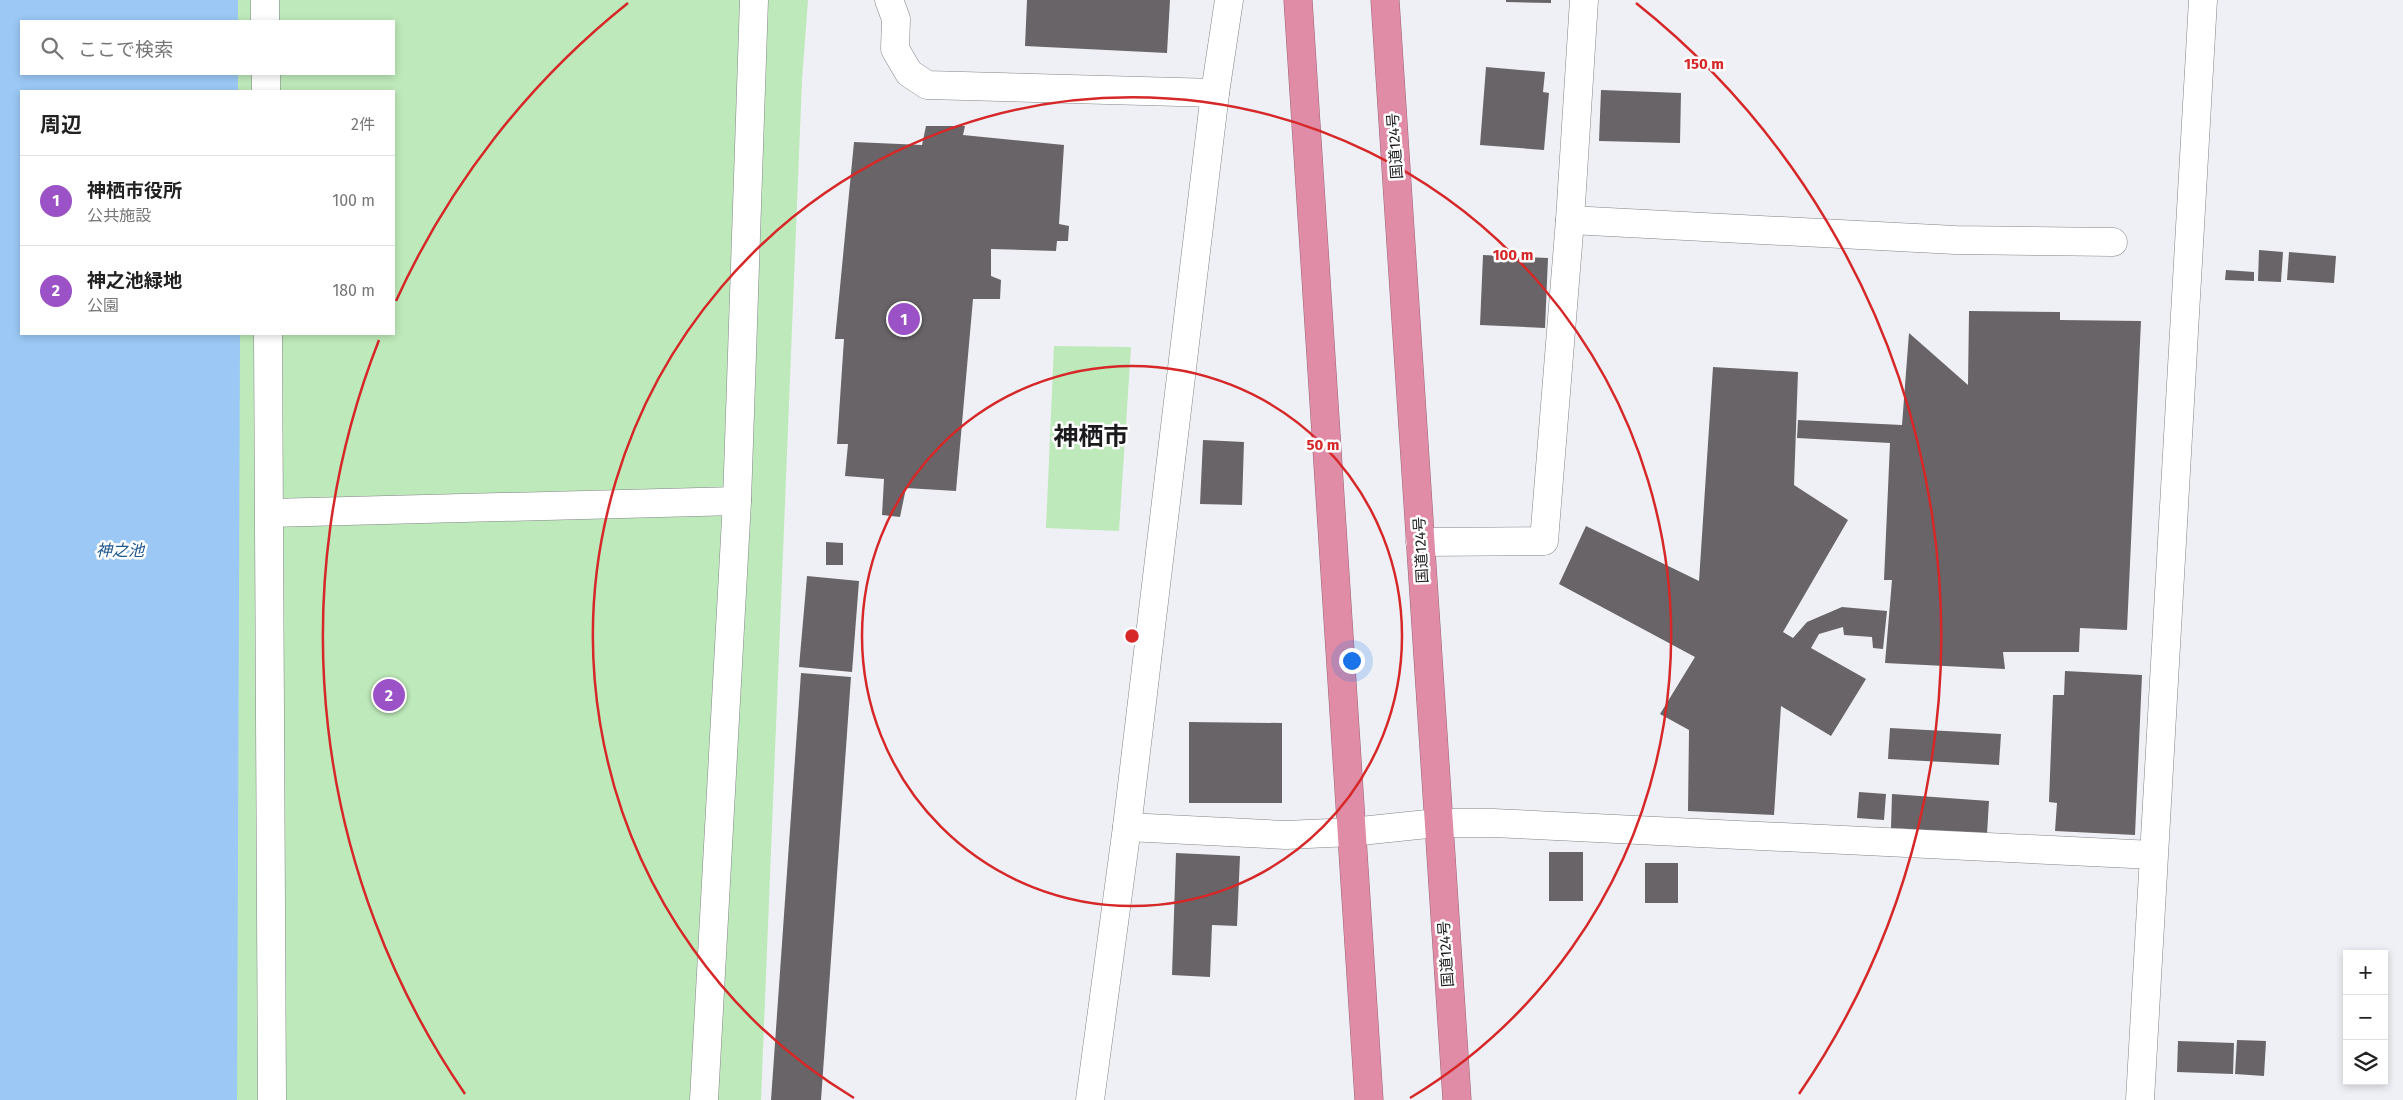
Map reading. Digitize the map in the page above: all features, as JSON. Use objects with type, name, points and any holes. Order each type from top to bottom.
[{"type":"highway","points":[[1298,0],[1369,1100]]},
{"type":"highway","name":"国道124号","points":[[1385,0],[1437,822],[1457,1100]]},
{"type":"street","points":[[265,0],[265,20]]},
{"type":"street","points":[[704,1100],[737,501],[754,0]]},
{"type":"street","points":[[889,0],[896,19],[894,49],[909,73],[927,85],[1215,93]]},
{"type":"street","points":[[1090,1100],[1127,827],[1215,93],[1228,0]]},
{"type":"street","points":[[1420,542],[1544,541],[1570,220],[1584,0]]},
{"type":"street","points":[[2140,1100],[2203,0]]},
{"type":"street","points":[[266,75],[266,90]]},
{"type":"street","points":[[1570,220],[1954,240],[2113,242]]},
{"type":"street","points":[[268,335],[272,1100]]},
{"type":"street","points":[[270,513],[737,501]]},
{"type":"street","points":[[1127,827],[1286,835],[1351,832],[1437,822],[1552,825],[2153,855]]},
{"type":"green space","points":[[0,0],[808,0],[802,80],[761,1100],[0,1100]]},
{"type":"green space","points":[[1054,346],[1131,347],[1119,531],[1046,528]]},
{"type":"water","name":"神之池","points":[[0,0],[238,0],[238,20],[20,20],[20,75],[238,75],[238,90],[20,90],[20,335],[240,335],[237,1100],[0,1100]]},
{"type":"building","points":[[1027,0],[1170,0],[1167,53],[1025,46]]},
{"type":"building","points":[[1506,0],[1551,0],[1551,3],[1506,2]]},
{"type":"building","points":[[1486,67],[1545,72],[1543,92],[1549,93],[1544,150],[1480,145]]},
{"type":"building","points":[[1601,90],[1681,93],[1680,143],[1599,141]]},
{"type":"building","points":[[926,126],[965,126],[963,135],[1064,145],[1059,224],[1069,226],[1068,241],[1057,241],[1056,251],[991,249],[991,276],[1001,280],[1000,299],[973,299],[956,491],[906,488],[900,517],[882,515],[884,479],[845,476],[848,444],[837,444],[844,339],[835,339],[854,142],[922,145]]},
{"type":"building","points":[[2259,250],[2283,252],[2281,282],[2258,281]]},
{"type":"building","points":[[2289,252],[2336,256],[2334,283],[2287,280]]},
{"type":"building","points":[[1483,255],[1548,258],[1545,328],[1480,325]]},
{"type":"building","points":[[2226,270],[2254,272],[2254,281],[2225,280]]},
{"type":"building","points":[[1969,311],[2060,312],[2060,320],[2141,321],[2127,630],[2080,628],[2079,652],[2003,652],[2005,669],[1885,663],[1892,580],[1884,580],[1890,443],[1797,438],[1798,420],[1902,425],[1909,333],[1968,385]]},
{"type":"building","points":[[1713,367],[1798,372],[1794,485],[1848,520],[1783,632],[1793,638],[1807,622],[1842,607],[1887,611],[1883,649],[1873,648],[1872,637],[1844,635],[1843,627],[1819,634],[1811,648],[1866,679],[1831,736],[1781,706],[1774,815],[1688,811],[1689,730],[1660,714],[1695,657],[1559,584],[1586,526],[1699,581]]},
{"type":"building","points":[[1203,440],[1244,442],[1242,505],[1200,504]]},
{"type":"building","points":[[826,542],[843,543],[843,565],[826,565]]},
{"type":"building","points":[[807,576],[859,581],[852,672],[799,667]]},
{"type":"building","points":[[2065,671],[2142,675],[2135,835],[2055,831],[2057,803],[2049,802],[2053,695],[2064,695]]},
{"type":"building","points":[[801,673],[851,677],[821,1100],[771,1100]]},
{"type":"building","points":[[1189,722],[1282,723],[1282,803],[1189,803]]},
{"type":"building","points":[[1890,728],[2001,734],[1999,765],[1888,759]]},
{"type":"building","points":[[1859,792],[1886,794],[1884,820],[1857,818]]},
{"type":"building","points":[[1892,794],[1989,801],[1987,834],[1891,828]]},
{"type":"building","points":[[1549,852],[1583,852],[1583,901],[1549,901]]},
{"type":"building","points":[[1176,853],[1240,856],[1237,926],[1212,925],[1210,977],[1172,975]]},
{"type":"building","points":[[1645,863],[1678,863],[1678,903],[1645,903]]},
{"type":"building","points":[[2237,1040],[2266,1041],[2264,1076],[2235,1074]]},
{"type":"building","points":[[2178,1041],[2234,1043],[2233,1074],[2177,1072]]},
{"type":"place","name":"神栖市役所","points":[[904,319]]},
{"type":"place","name":"神之池緑地","points":[[389,695]]},
{"type":"district","name":"神栖市","points":[[1091,437]]}]
